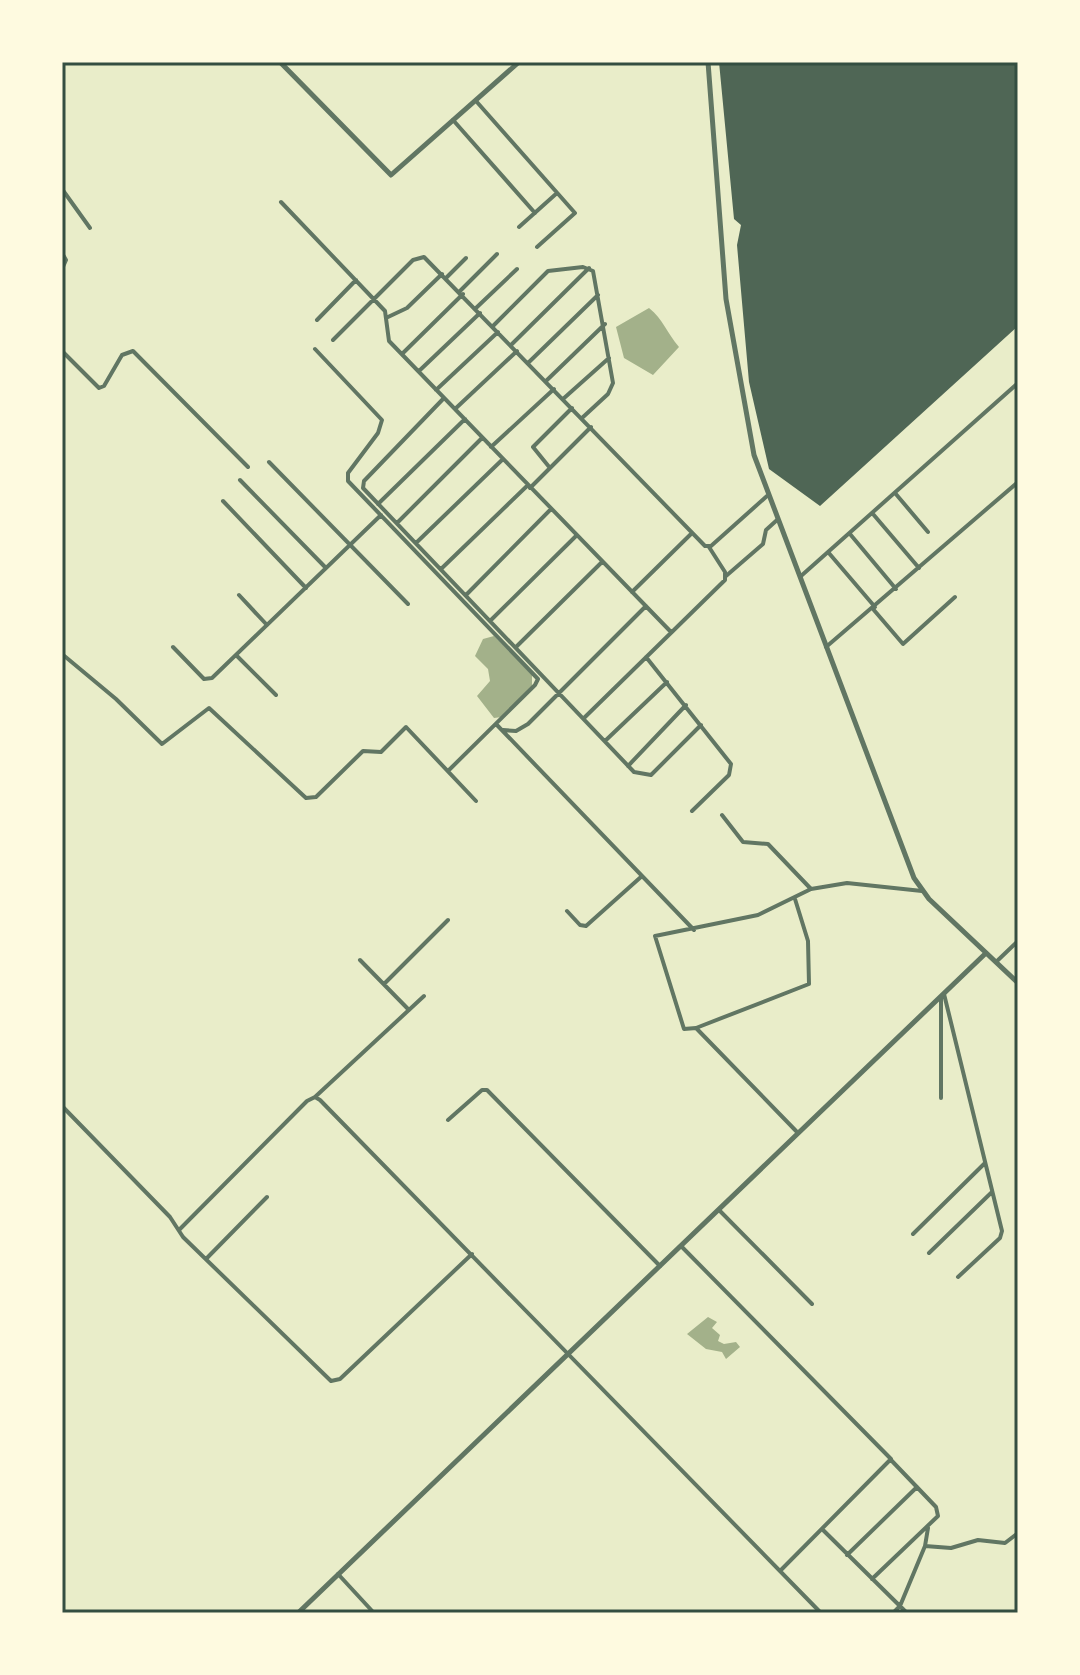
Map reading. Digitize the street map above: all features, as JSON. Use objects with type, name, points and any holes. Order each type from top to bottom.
[{"type":"street","points":[[280,62],[387,174],[393,175],[519,62]]},
{"type":"street","points":[[708,62],[728,311],[754,455],[767,496],[908,865],[922,891],[1018,983]]},
{"type":"street","points":[[475,100],[575,213],[537,247]]},
{"type":"street","points":[[453,120],[535,213]]},
{"type":"street","points":[[62,189],[90,228]]},
{"type":"street","points":[[519,227],[557,193]]},
{"type":"street","points":[[281,202],[374,299],[388,317],[387,337],[402,354],[671,632]]},
{"type":"street","points":[[62,253],[66,260],[62,269]]},
{"type":"street","points":[[402,354],[497,254]]},
{"type":"street","points":[[333,340],[419,256],[427,259],[709,547],[726,576]]},
{"type":"street","points":[[388,317],[407,308],[466,258]]},
{"type":"street","points":[[582,418],[613,386],[597,277],[589,268]]},
{"type":"street","points":[[493,326],[548,271],[589,268]]},
{"type":"street","points":[[511,345],[589,268]]},
{"type":"street","points":[[476,308],[517,269]]},
{"type":"street","points":[[317,320],[356,280]]},
{"type":"street","points":[[528,363],[599,294]]},
{"type":"street","points":[[419,371],[480,313]]},
{"type":"street","points":[[546,381],[605,324]]},
{"type":"street","points":[[436,390],[498,332]]},
{"type":"street","points":[[315,349],[382,420],[378,433],[345,477],[536,675],[535,685],[449,770]]},
{"type":"street","points":[[62,351],[99,388],[104,386],[122,355],[133,351],[248,467]]},
{"type":"street","points":[[455,409],[517,351]]},
{"type":"street","points":[[563,399],[610,357]]},
{"type":"street","points":[[799,578],[1018,383]]},
{"type":"street","points":[[491,447],[554,389]]},
{"type":"street","points":[[444,398],[362,484],[628,766],[641,775],[651,775],[701,725]]},
{"type":"street","points":[[550,468],[533,447],[572,408]]},
{"type":"street","points":[[378,504],[465,419]]},
{"type":"street","points":[[441,569],[591,427]]},
{"type":"street","points":[[397,523],[482,438]]},
{"type":"street","points":[[416,543],[503,459]]},
{"type":"street","points":[[269,462],[408,604]]},
{"type":"street","points":[[240,480],[326,568]]},
{"type":"street","points":[[826,647],[1018,482]]},
{"type":"street","points":[[895,493],[928,532]]},
{"type":"street","points":[[709,547],[767,496]]},
{"type":"street","points":[[223,501],[306,588]]},
{"type":"street","points":[[466,595],[551,509]]},
{"type":"street","points":[[873,514],[919,568]]},
{"type":"street","points":[[173,647],[206,680],[381,515]]},
{"type":"street","points":[[584,718],[761,545],[766,530],[777,520]]},
{"type":"street","points":[[632,592],[692,533]]},
{"type":"street","points":[[850,534],[896,589]]},
{"type":"street","points":[[491,620],[577,535]]},
{"type":"street","points":[[828,552],[903,644],[955,597]]},
{"type":"street","points":[[516,647],[602,562]]},
{"type":"street","points":[[239,595],[267,625]]},
{"type":"street","points":[[501,729],[520,729],[646,606]]},
{"type":"street","points":[[62,654],[116,699],[158,742],[166,742],[209,708],[306,798],[316,797],[363,751],[381,752],[404,728],[408,728],[476,801]]},
{"type":"street","points":[[236,655],[276,695]]},
{"type":"street","points":[[646,657],[728,758],[732,772],[692,811]]},
{"type":"street","points":[[605,741],[667,682]]},
{"type":"street","points":[[628,766],[686,705]]},
{"type":"street","points":[[496,724],[694,930]]},
{"type":"street","points":[[722,815],[743,842],[768,844],[811,889]]},
{"type":"street","points":[[567,911],[580,925],[586,926],[642,876]]},
{"type":"street","points":[[795,899],[808,941],[809,984],[696,1028],[688,1030],[681,1025],[654,939],[657,935],[758,915],[811,889],[847,883],[922,891]]},
{"type":"street","points":[[384,984],[448,920]]},
{"type":"street","points":[[996,962],[1018,941]]},
{"type":"street","points":[[298,1613],[986,953]]},
{"type":"street","points":[[360,960],[409,1010]]},
{"type":"street","points":[[941,1098],[942,995]]},
{"type":"street","points":[[942,995],[1002,1235],[958,1277]]},
{"type":"street","points":[[179,1230],[307,1101],[424,996]]},
{"type":"street","points":[[696,1028],[798,1133]]},
{"type":"street","points":[[448,1120],[477,1093],[487,1090],[660,1266]]},
{"type":"street","points":[[315,1097],[821,1613]]},
{"type":"street","points":[[62,1106],[206,1259],[327,1379],[336,1382],[472,1254]]},
{"type":"street","points":[[913,1234],[985,1163]]},
{"type":"street","points":[[929,1253],[992,1192]]},
{"type":"street","points":[[206,1259],[267,1197]]},
{"type":"street","points":[[719,1210],[812,1304]]},
{"type":"street","points":[[681,1246],[891,1459],[938,1512],[928,1526],[872,1579]]},
{"type":"street","points":[[780,1571],[891,1459]]},
{"type":"street","points":[[847,1555],[917,1487]]},
{"type":"street","points":[[893,1613],[900,1606],[925,1546],[928,1526]]},
{"type":"street","points":[[822,1530],[907,1613]]},
{"type":"street","points":[[925,1546],[951,1548],[978,1540],[1005,1543],[1018,1533]]},
{"type":"street","points":[[338,1574],[374,1613]]},
{"type":"shaded area","points":[[649,308],[679,347],[653,375],[624,358],[616,327]]},
{"type":"shaded area","points":[[494,636],[532,675],[532,688],[502,717],[494,718],[477,696],[490,681],[488,669],[475,656],[483,639]]},
{"type":"shaded area","points":[[708,1317],[717,1322],[712,1328],[720,1335],[718,1341],[724,1344],[736,1342],[740,1347],[726,1359],[722,1352],[706,1349],[687,1334]]},
{"type":"building","points":[[719,62],[1018,62],[1018,326],[820,506],[769,469],[749,382],[737,245],[741,225],[734,219]]}]
